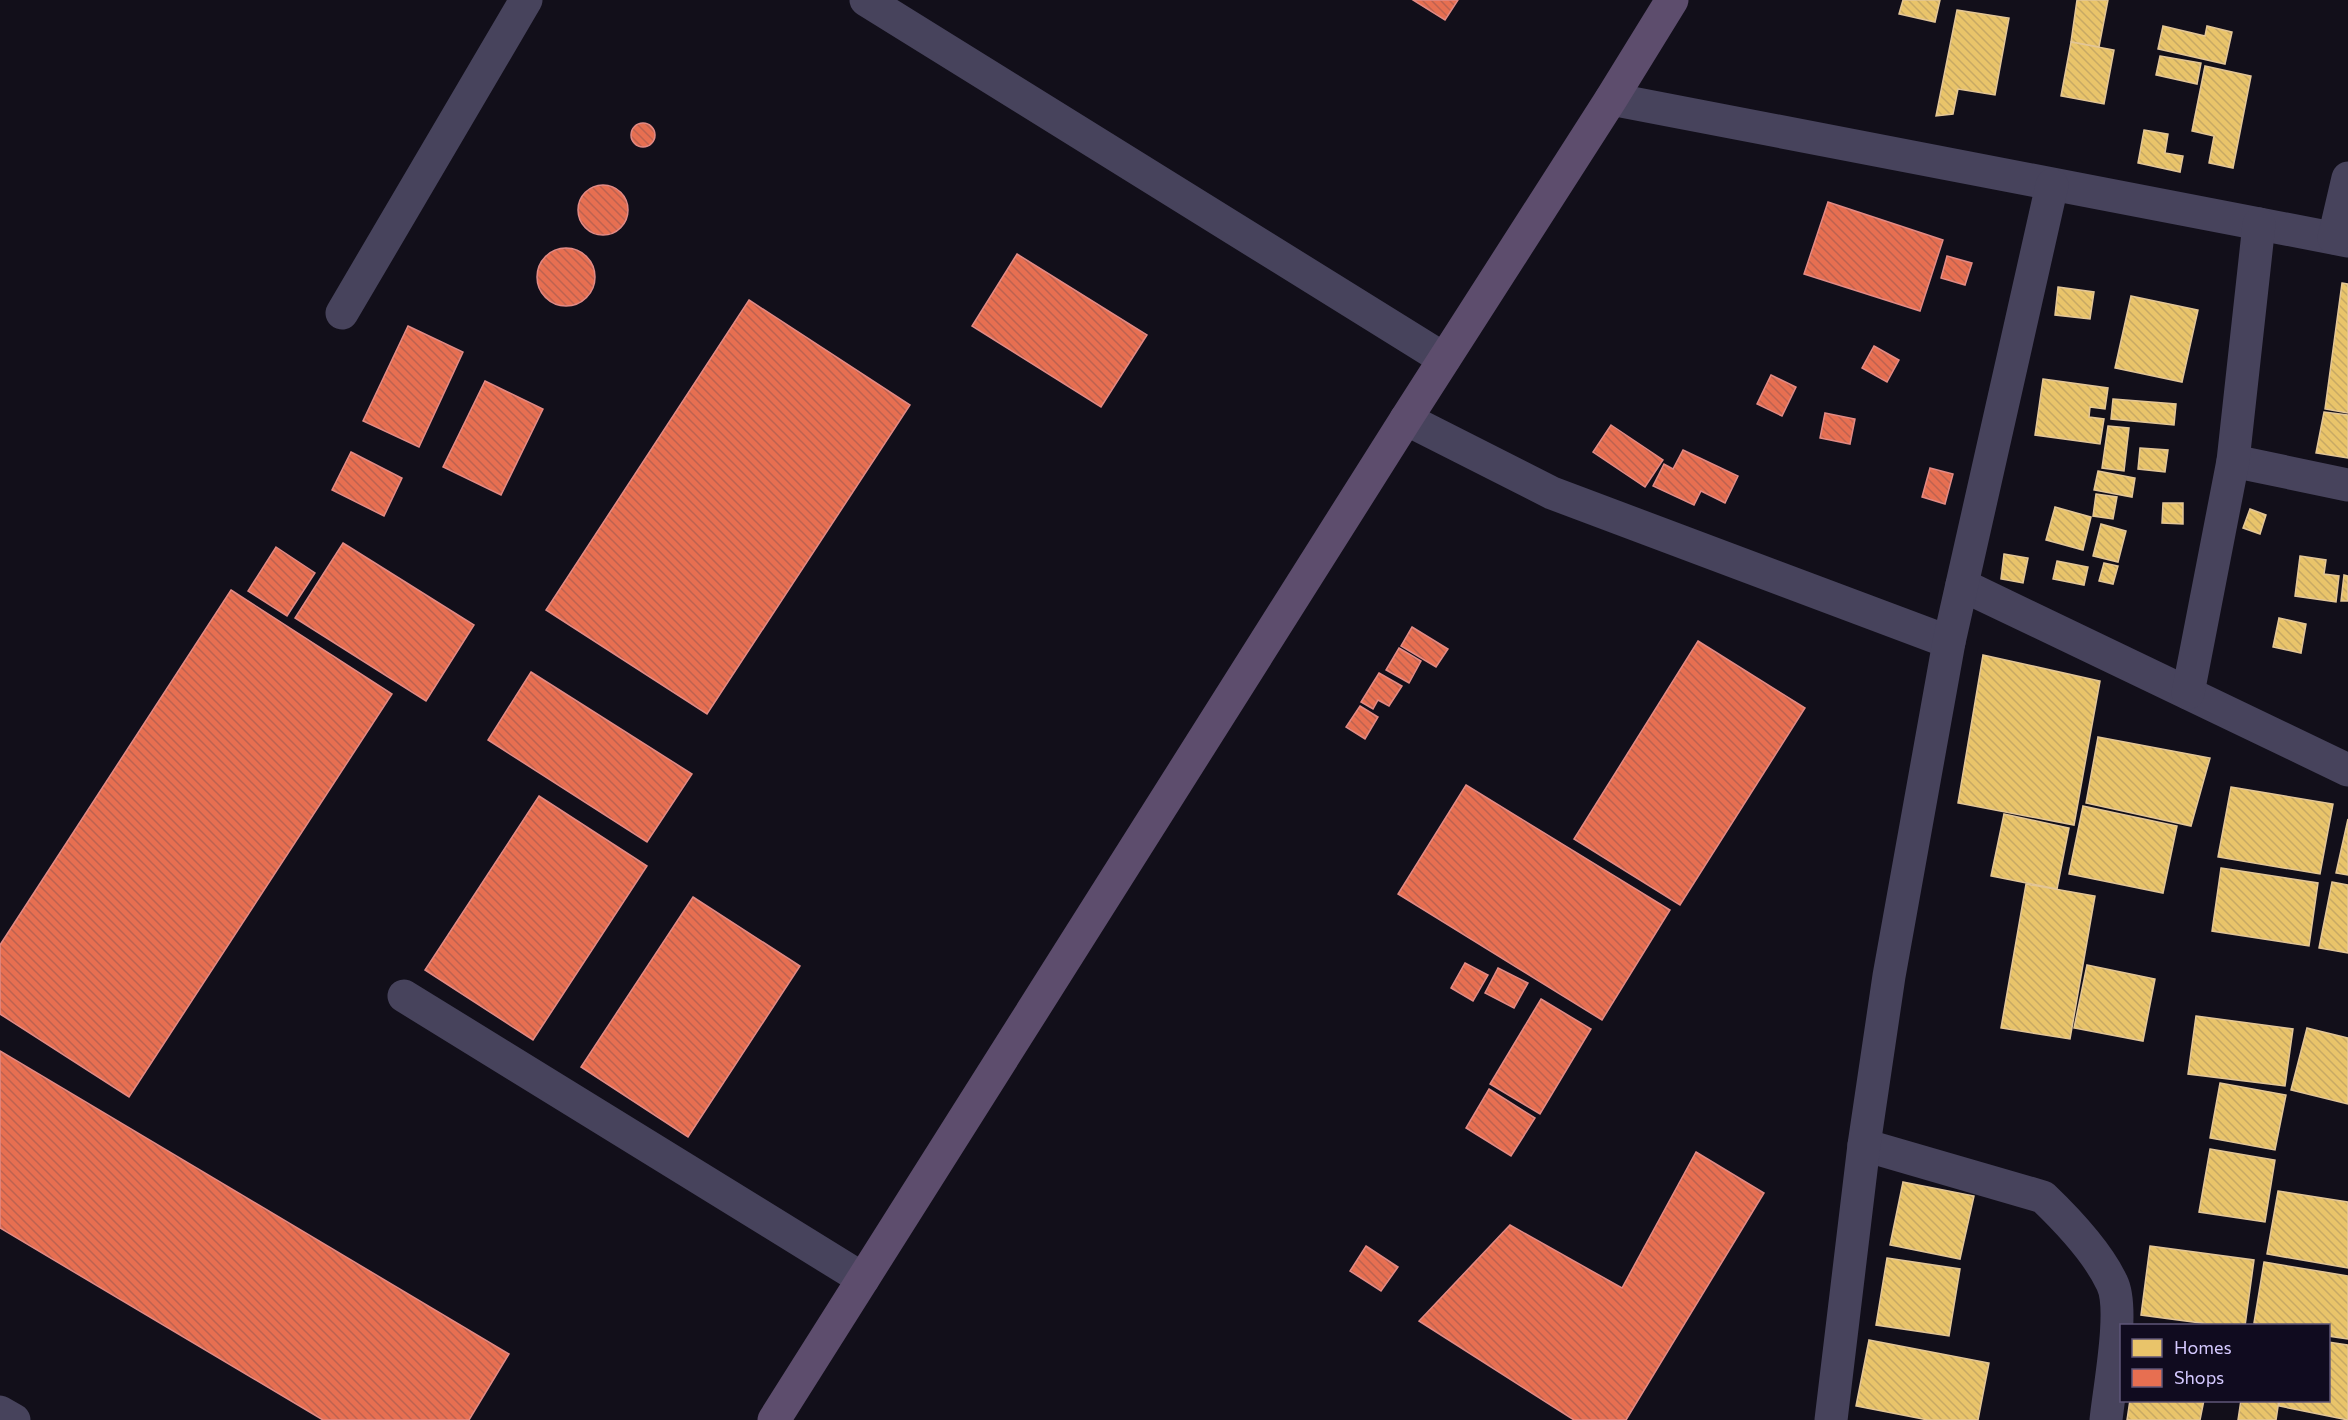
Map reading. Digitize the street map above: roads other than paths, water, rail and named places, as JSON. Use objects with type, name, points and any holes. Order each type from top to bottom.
[{"type":"main road","points":[[774,1420],[1672,0]]},
{"type":"street","points":[[342,313],[526,0]]},
{"type":"street","points":[[866,0],[1444,358]]},
{"type":"street","points":[[1611,99],[2341,239],[2348,178]]},
{"type":"street","points":[[1831,1420],[1864,1145],[1889,976],[1949,642],[2052,185]]},
{"type":"street","points":[[2188,693],[2233,460],[2259,224]]},
{"type":"street","points":[[1406,419],[1552,493],[1949,642]]},
{"type":"street","points":[[2233,460],[2348,485]]},
{"type":"street","points":[[1962,585],[2348,770]]},
{"type":"street","points":[[404,996],[863,1279]]},
{"type":"street","points":[[1864,1145],[2043,1197],[2064,1216],[2113,1284],[2117,1314],[2106,1420]]},
{"type":"street","points":[[0,1412],[14,1420]]}]
